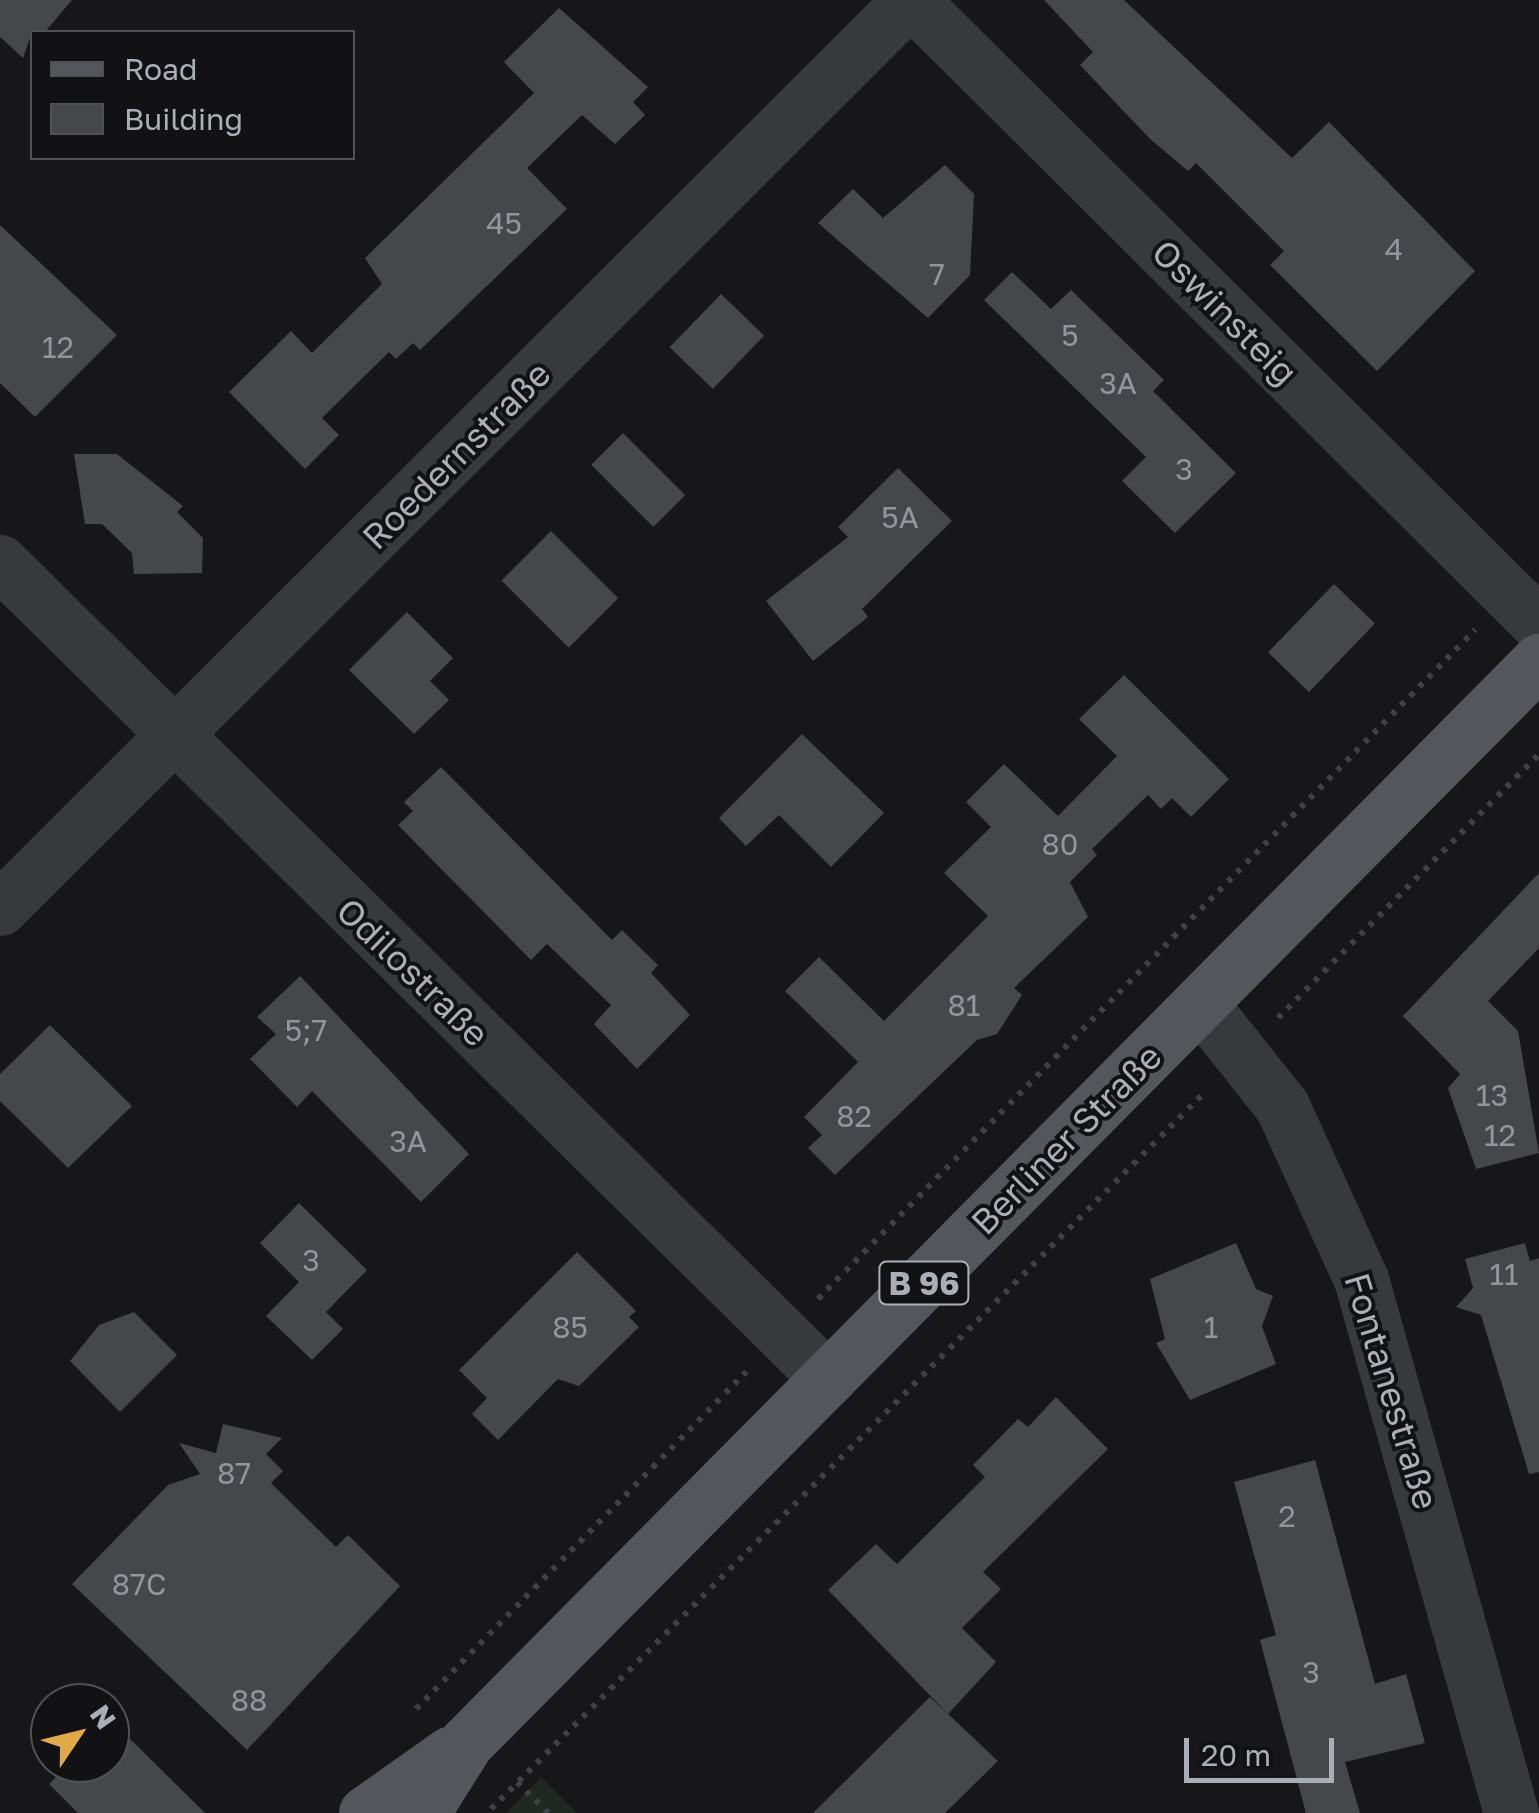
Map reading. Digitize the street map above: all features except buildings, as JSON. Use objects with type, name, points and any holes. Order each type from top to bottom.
[{"type":"main road","name":"Berliner Straße","points":[[366,1813],[466,1744],[1539,662]]},
{"type":"main road","name":"Berliner Straße","points":[[422,1813],[466,1744]]},
{"type":"street","name":"Oswinsteig","points":[[910,0],[1539,624]]},
{"type":"street","name":"Roedernstraße","points":[[0,908],[175,738],[910,0]]},
{"type":"street","name":"Odilostraße","points":[[0,562],[828,1380]]},
{"type":"street","name":"Fontanestraße","points":[[1200,1003],[1282,1106],[1361,1279],[1511,1813]]},
{"type":"path","points":[[804,1313],[1475,630]]},
{"type":"path","points":[[1273,1024],[1539,754]]},
{"type":"path","points":[[487,1813],[1221,1076]]},
{"type":"path","points":[[405,1720],[760,1357]]},
{"type":"path","points":[[517,1782],[548,1813]]},
{"type":"shaded area","points":[[541,1777],[577,1813],[506,1813]]}]
